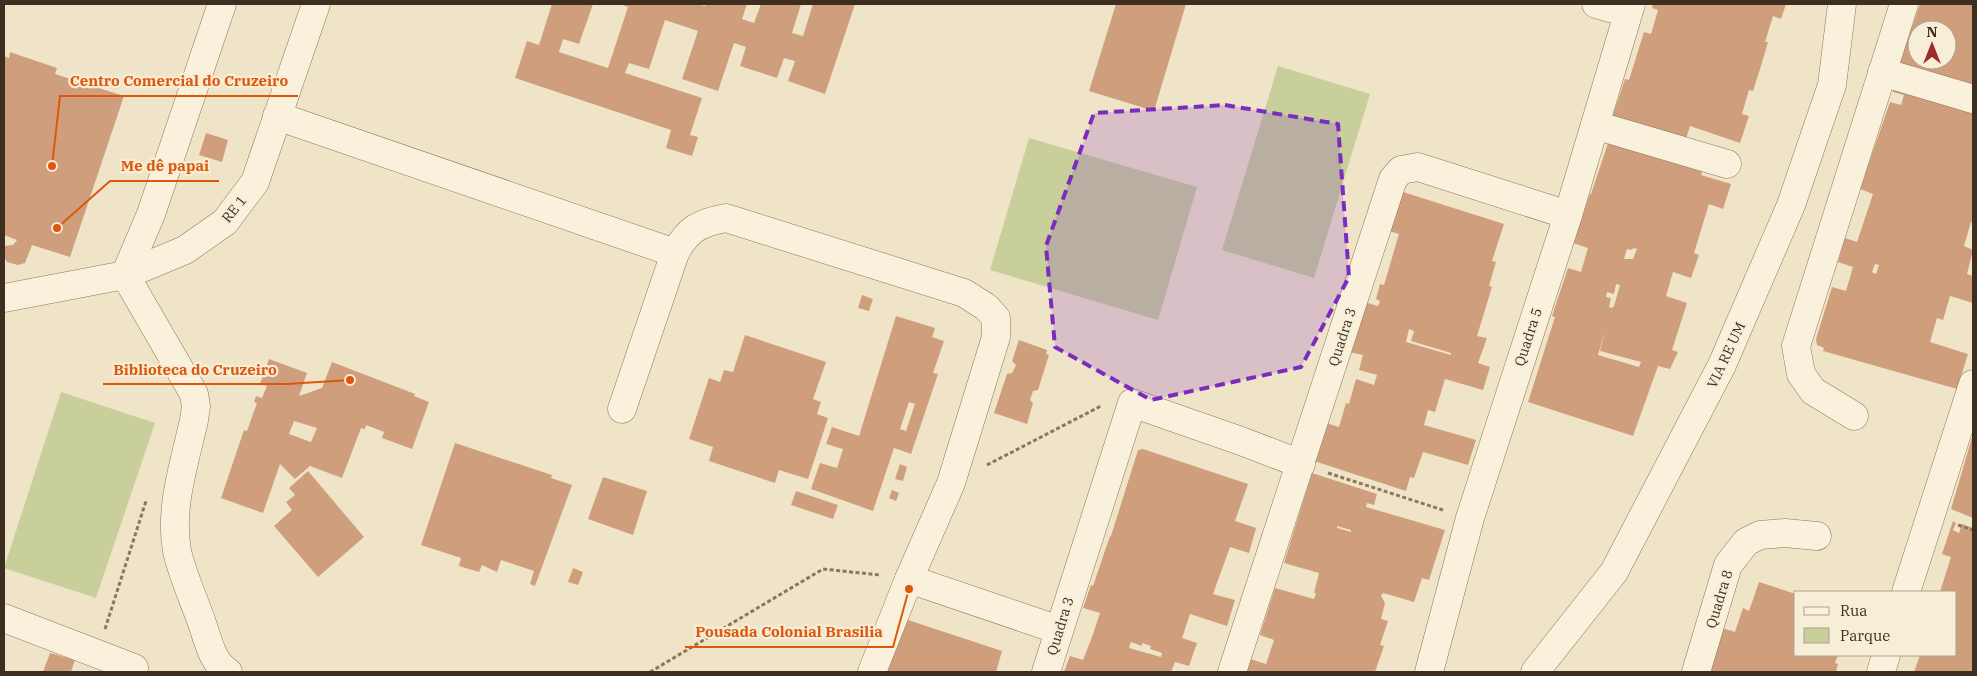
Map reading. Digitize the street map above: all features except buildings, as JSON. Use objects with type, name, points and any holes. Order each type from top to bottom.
[{"type":"street","points":[[222,4],[151,214],[125,275],[194,394],[195,413],[176,508],[174,529],[178,553],[216,662],[228,672]]},
{"type":"street","name":"RE 1","points":[[4,298],[125,275],[185,250],[225,222],[255,182],[316,4]]},
{"type":"street","points":[[1596,4],[1629,9]]},
{"type":"street","name":"VIA RE UM","points":[[1535,672],[1614,572],[1722,365],[1790,205],[1832,84],[1842,4]]},
{"type":"street","points":[[1854,416],[1813,391],[1800,374],[1796,346],[1904,4]]},
{"type":"street","name":"Quadra 5","points":[[1429,672],[1470,518],[1568,215],[1629,9]]},
{"type":"street","points":[[1882,72],[1973,99]]},
{"type":"street","points":[[277,116],[675,254]]},
{"type":"street","points":[[1595,125],[1727,164]]},
{"type":"street","name":"Quadra 3","points":[[1232,672],[1394,179],[1401,170],[1418,167],[1568,215]]},
{"type":"street","points":[[622,409],[675,254],[690,231],[704,222],[726,218],[964,293],[986,307],[996,318],[996,336],[951,483],[909,579],[872,672]]},
{"type":"street","points":[[1906,591],[1973,384]]},
{"type":"street","points":[[1143,407],[1301,464]]},
{"type":"street","name":"Quadra 3","points":[[1046,672],[1059,630],[1143,407]]},
{"type":"street","name":"Quadra 8","points":[[1696,672],[1728,565],[1746,542],[1760,535],[1786,533],[1817,536]]},
{"type":"street","points":[[909,579],[1059,630]]},
{"type":"street","points":[[4,618],[134,668]]},
{"type":"street","points":[[1881,672],[1886,656]]},
{"type":"path","points":[[951,483],[1114,399],[1143,407]]},
{"type":"path","points":[[1301,464],[1470,518]]},
{"type":"path","points":[[97,654],[148,494]]},
{"type":"path","points":[[650,672],[823,569],[909,579]]},
{"type":"highlighted area","points":[[1225,105],[1338,124],[1349,277],[1301,367],[1151,400],[1055,347],[1046,246],[1094,113]]},
{"type":"green space","points":[[1278,66],[1370,94],[1314,278],[1222,250]]},
{"type":"green space","points":[[1029,138],[1197,187],[1158,320],[990,270]]},
{"type":"green space","points":[[61,392],[155,423],[96,598],[4,568]]},
{"type":"place","name":"Centro Comercial do Cruzeiro","points":[[52,166]]},
{"type":"place","name":"Me dê papai","points":[[57,228]]},
{"type":"place","name":"Biblioteca do Cruzeiro","points":[[350,380]]},
{"type":"place","name":"Pousada Colonial Brasilia","points":[[909,589]]}]
